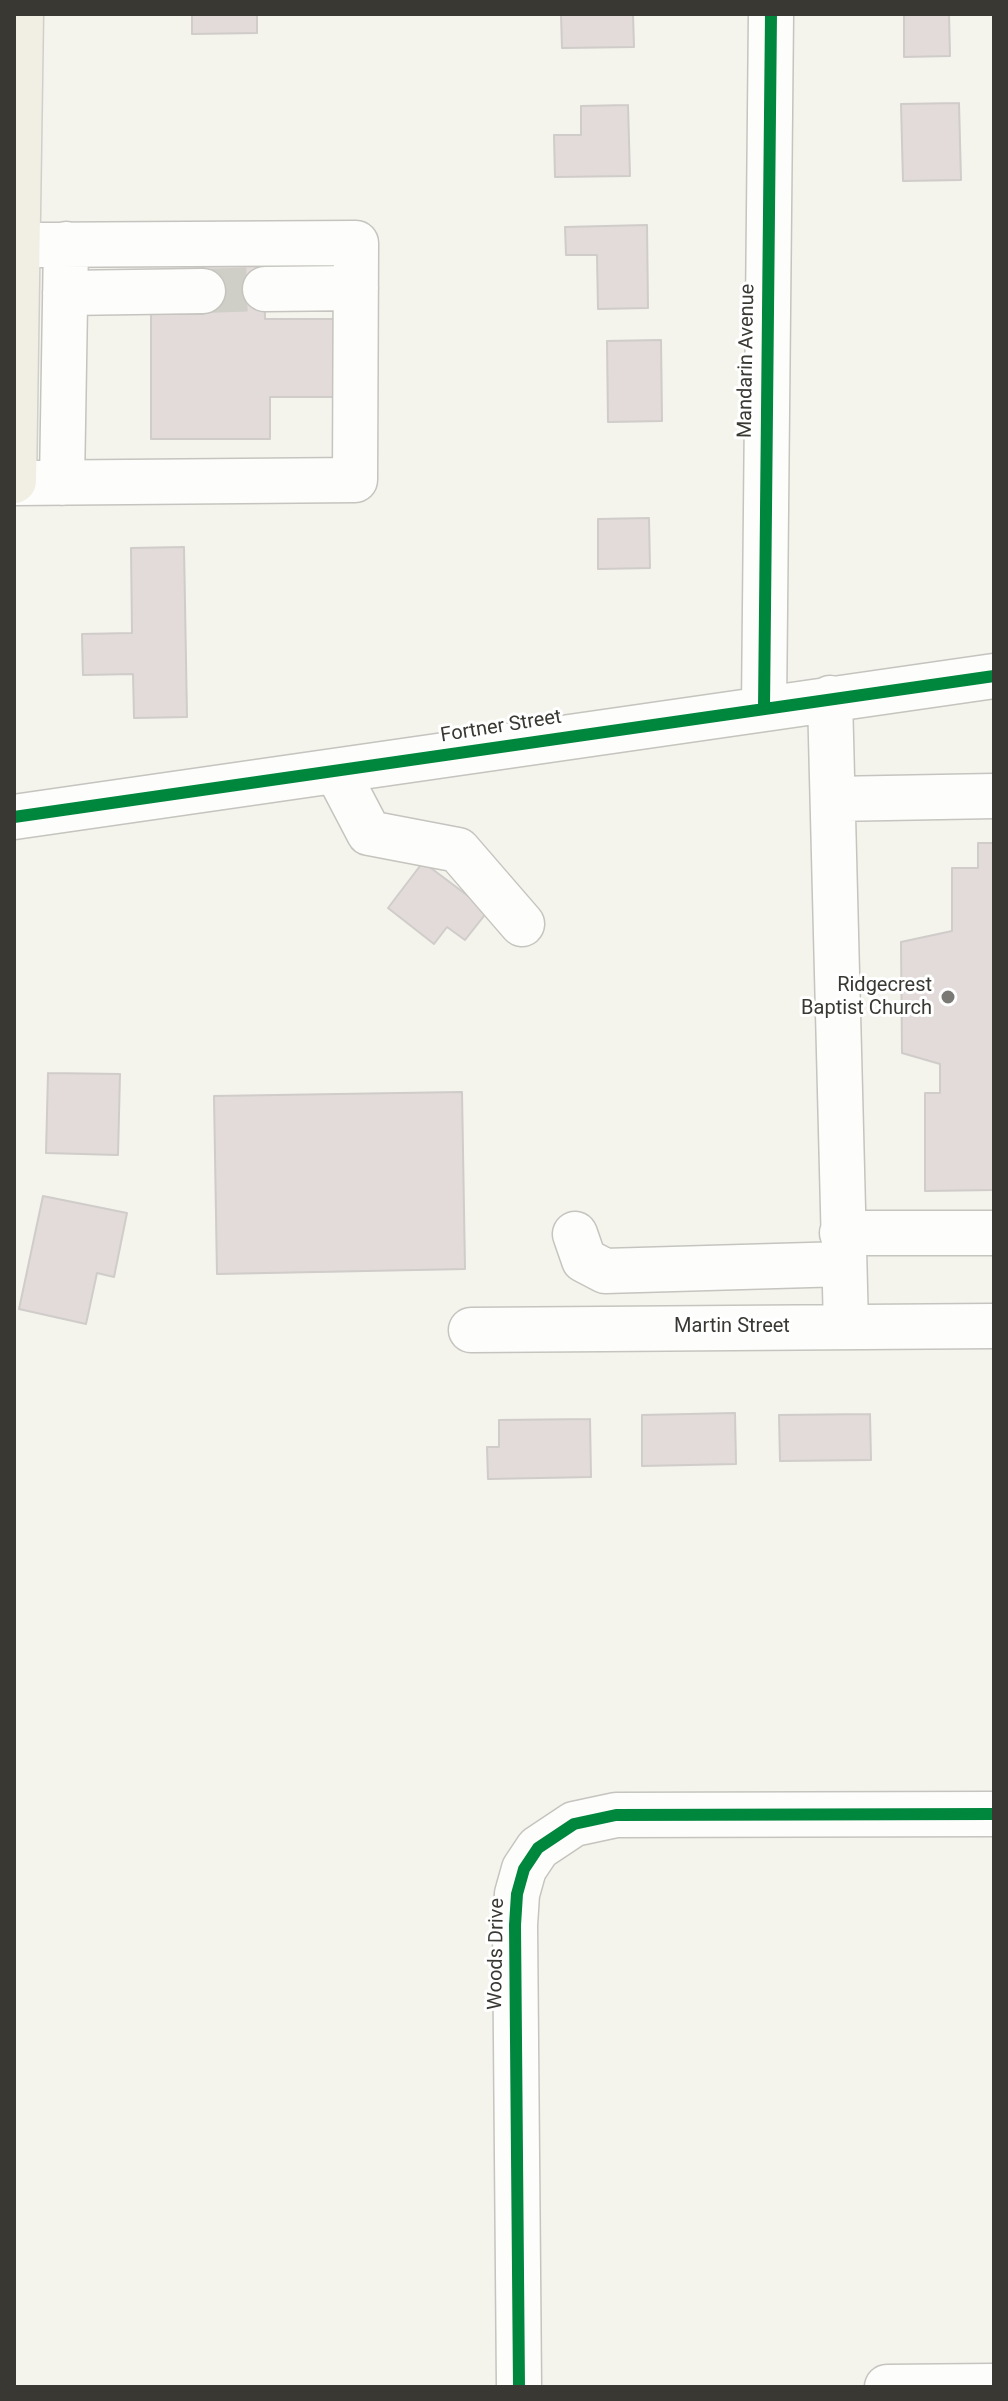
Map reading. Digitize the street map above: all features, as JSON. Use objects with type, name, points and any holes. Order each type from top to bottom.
[{"type":"main road","points":[[14,482],[21,14]]},
{"type":"street","name":"Mandarin Avenue","points":[[764,708],[771,14]]},
{"type":"street","points":[[14,482],[355,480],[356,243],[19,245]]},
{"type":"street","points":[[62,483],[66,244]]},
{"type":"street","points":[[265,289],[356,288]]},
{"type":"street","points":[[65,293],[203,291]]},
{"type":"street","name":"Fortner Street","points":[[14,817],[994,676]]},
{"type":"street","points":[[830,698],[846,1327]]},
{"type":"street","points":[[337,772],[369,833],[458,850],[522,924]]},
{"type":"street","points":[[833,799],[994,796]]},
{"type":"street","points":[[575,1234],[584,1260],[605,1271],[994,1233]]},
{"type":"street","name":"Martin Street","points":[[471,1330],[994,1326]]},
{"type":"street","name":"Woods Drive","points":[[519,2387],[515,1925],[517,1894],[524,1869],[538,1848],[574,1824],[616,1815],[994,1814]]},
{"type":"street","points":[[887,2387],[994,2386]]},
{"type":"building","points":[[192,14],[257,14],[257,33],[192,34]]},
{"type":"building","points":[[561,14],[633,14],[634,47],[562,48]]},
{"type":"building","points":[[904,14],[949,14],[950,56],[904,57]]},
{"type":"building","points":[[959,103],[961,180],[903,181],[901,104]]},
{"type":"building","points":[[628,105],[630,176],[555,177],[554,135],[581,135],[581,106]]},
{"type":"building","points":[[647,225],[648,308],[598,309],[597,255],[566,255],[565,227]]},
{"type":"building","points":[[203,261],[264,261],[265,319],[345,319],[346,397],[270,397],[270,439],[151,439],[151,314],[203,314]]},
{"type":"building","points":[[661,340],[662,421],[608,422],[607,341]]},
{"type":"building","points":[[649,518],[650,568],[598,569],[598,519]]},
{"type":"building","points":[[184,547],[187,717],[134,718],[133,674],[83,675],[82,634],[132,633],[131,548]]},
{"type":"building","name":"Ridgecrest Baptist Church","points":[[978,843],[994,843],[994,1190],[925,1191],[925,1093],[940,1093],[940,1064],[902,1053],[901,942],[952,931],[952,868],[978,868]]},
{"type":"building","points":[[423,862],[488,911],[465,940],[447,927],[434,944],[388,908]]},
{"type":"building","points":[[48,1073],[120,1074],[118,1155],[46,1153]]},
{"type":"building","points":[[462,1092],[465,1269],[217,1274],[214,1096]]},
{"type":"building","points":[[43,1196],[127,1213],[114,1277],[97,1273],[86,1324],[19,1309]]},
{"type":"building","points":[[735,1413],[736,1464],[642,1466],[642,1415]]},
{"type":"building","points":[[870,1414],[871,1460],[780,1461],[779,1415]]},
{"type":"building","points":[[590,1419],[591,1477],[488,1479],[487,1447],[499,1447],[499,1420]]},
{"type":"tunnel","points":[[203,291],[265,289]]},
{"type":"cycle path","points":[[764,708],[771,14]]},
{"type":"cycle path","points":[[14,817],[994,676]]},
{"type":"cycle path","points":[[519,2387],[515,1925],[517,1894],[524,1869],[538,1848],[574,1824],[616,1815],[994,1814]]},
{"type":"place","name":"Ridgecrest Baptist Church","points":[[948,997]]}]
